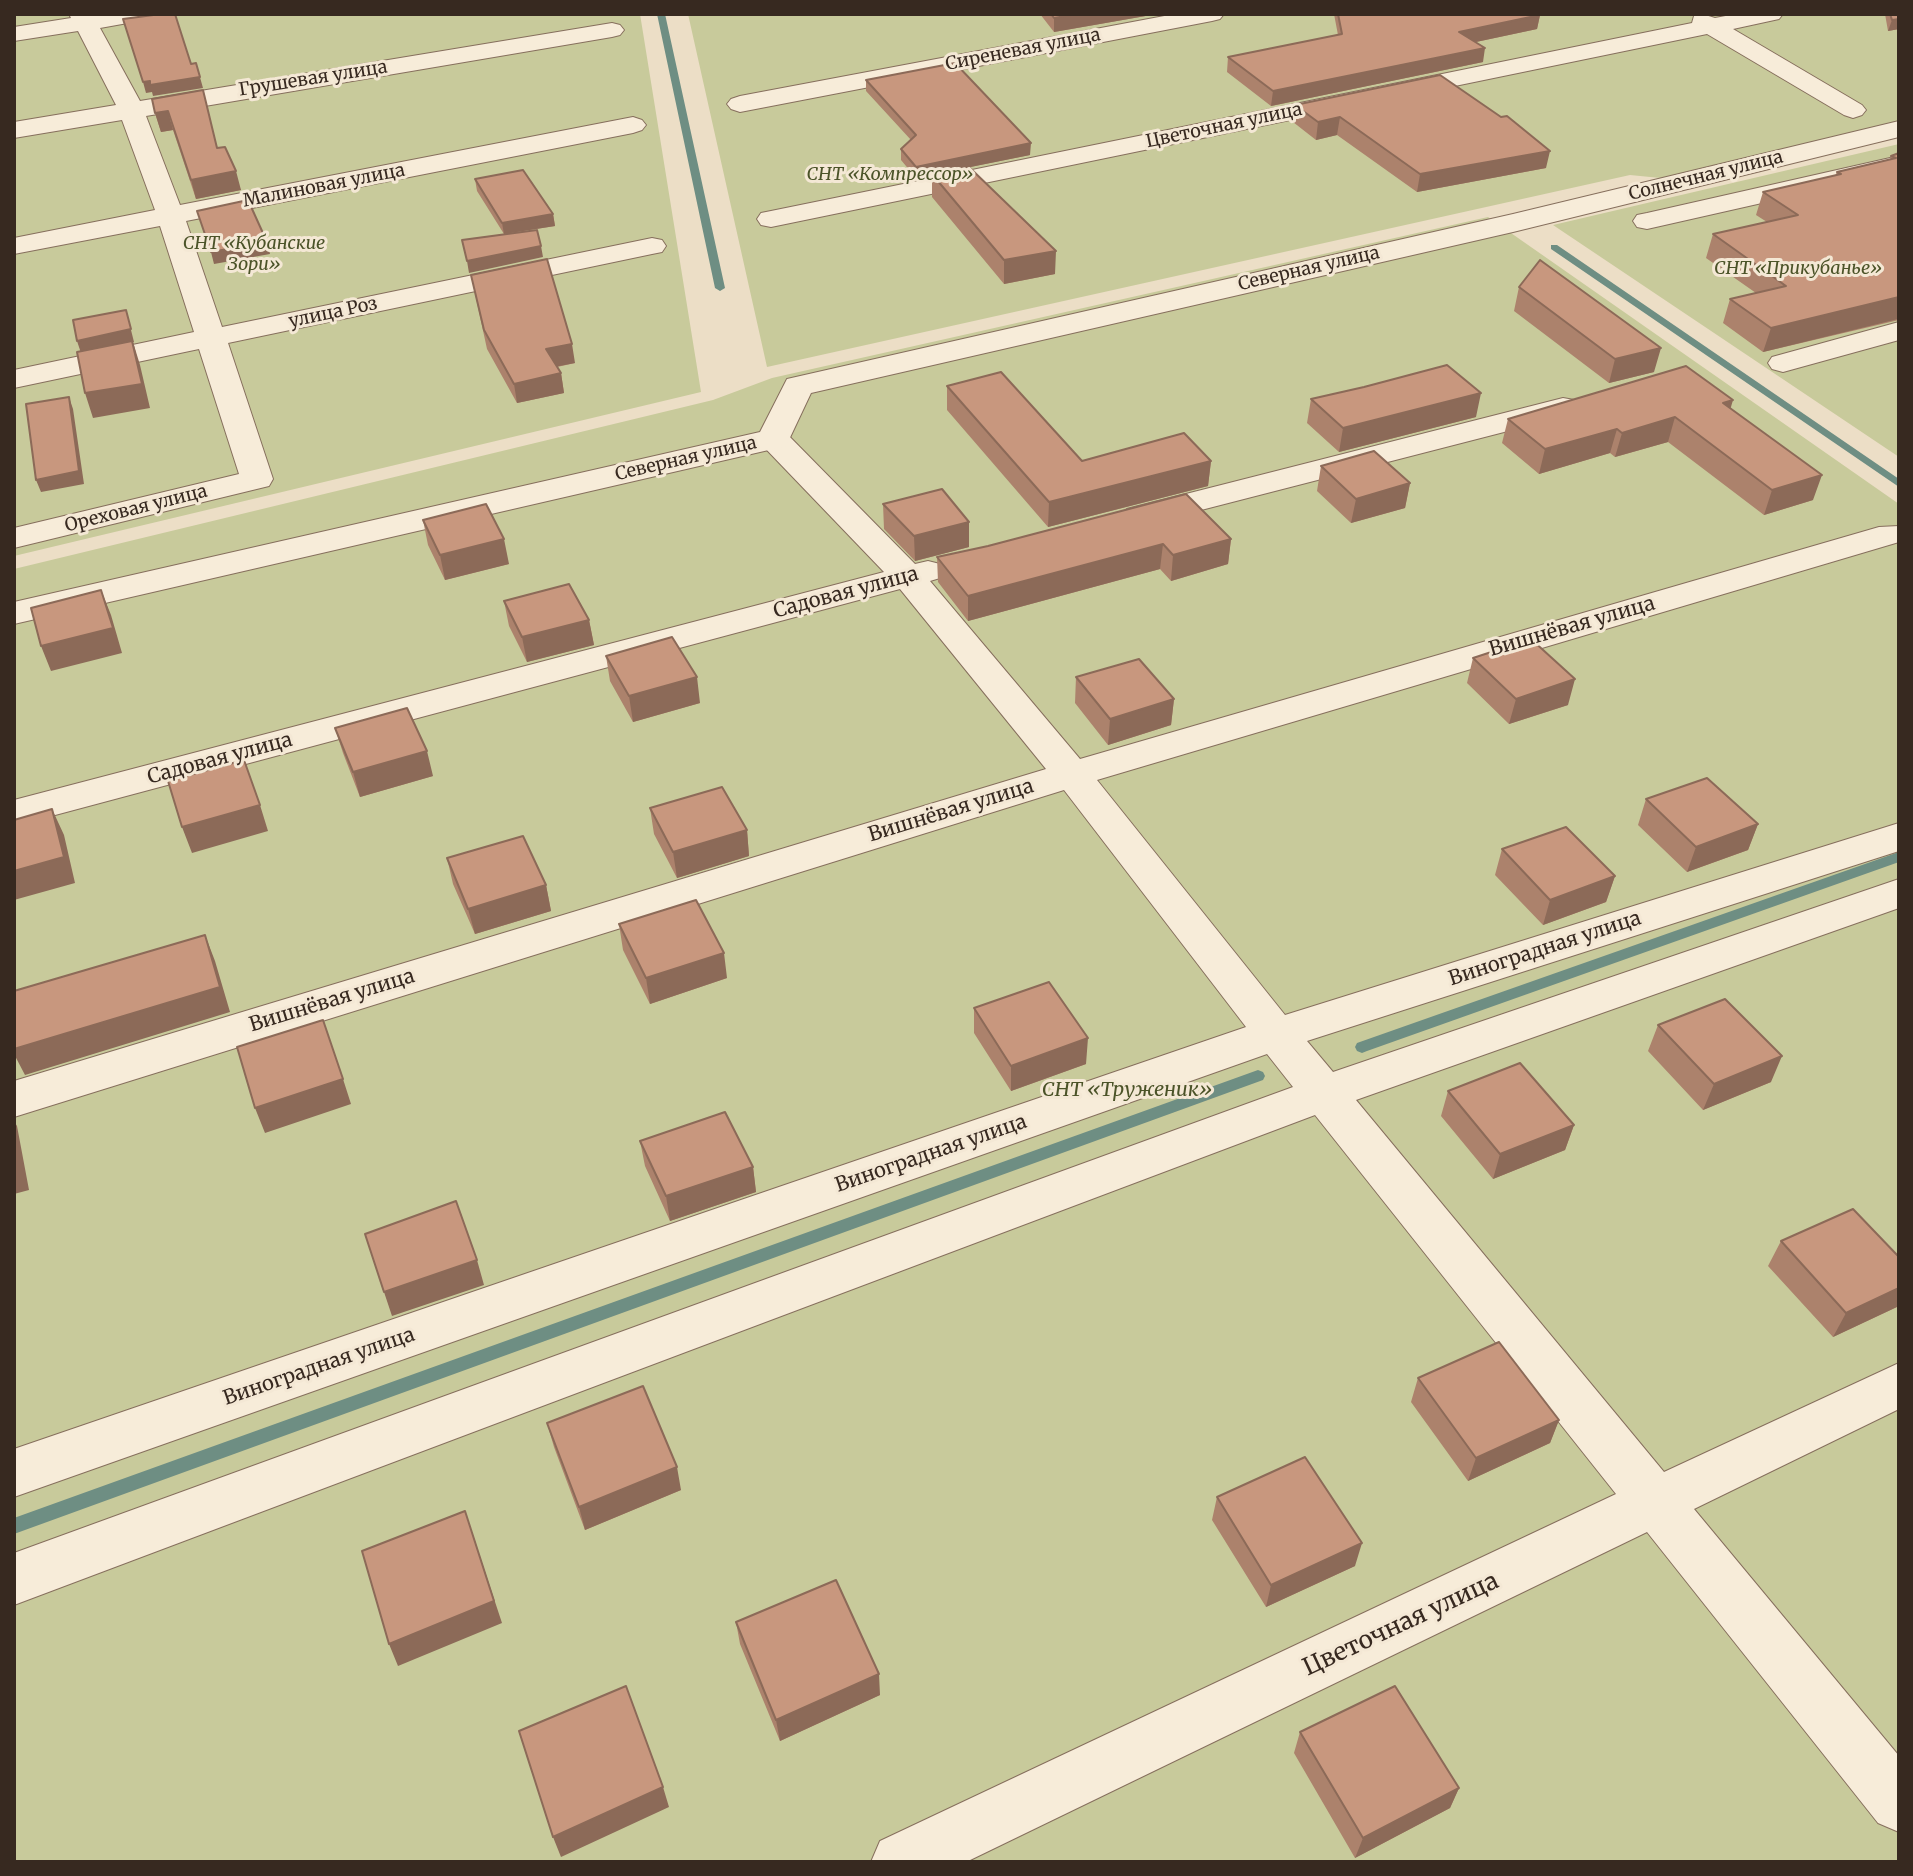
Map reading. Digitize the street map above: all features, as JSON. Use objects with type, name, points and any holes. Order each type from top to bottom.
[{"type":"street","points":[[14,34],[83,18],[142,14]]},
{"type":"street","name":"Сиреневая улица","points":[[740,104],[1212,14]]},
{"type":"street","name":"Цветочная улица","points":[[771,219],[1701,20],[1771,14]]},
{"type":"street","points":[[83,18],[131,109],[213,338]]},
{"type":"street","points":[[1701,20],[1853,110]]},
{"type":"street","name":"Грушевая улица","points":[[14,130],[612,30]]},
{"type":"street","name":"Малиновая улица","points":[[14,246],[633,125]]},
{"type":"street","name":"Солнечная улица","points":[[1513,223],[1899,129]]},
{"type":"street","points":[[1647,221],[1899,164]]},
{"type":"street","name":"Северная улица","points":[[14,613],[774,439],[798,386],[1513,223]]},
{"type":"street","name":"улица Роз","points":[[14,379],[652,246]]},
{"type":"street","points":[[1783,363],[1899,331]]},
{"type":"street","name":"Ореховая улица","points":[[14,538],[257,479],[213,338]]},
{"type":"street","points":[[1108,524],[1587,401]]},
{"type":"street","points":[[774,439],[907,576],[1072,774],[1276,1034],[1899,1802]]},
{"type":"street","name":"Вишнёвая улица","points":[[14,1099],[1072,774],[1891,534]]},
{"type":"street","name":"Садовая улица","points":[[14,813],[954,564]]},
{"type":"street","name":"Виноградная улица","points":[[14,1473],[1276,1034],[1899,837]]},
{"type":"street","points":[[14,1579],[1325,1093],[1899,893]]},
{"type":"street","name":"Цветочная улица","points":[[901,1862],[1899,1385]]},
{"type":"green space","name":"СНТ «Кубанские Зори»","points":[[14,14],[640,14],[701,392],[14,556]]},
{"type":"green space","name":"СНТ «Компрессор»","points":[[688,14],[1899,14],[1899,136],[1701,182],[1630,175],[767,367]]},
{"type":"green space","name":"СНТ «Прикубанье»","points":[[1899,144],[1899,457],[1553,225]]},
{"type":"green space","name":"СНТ «Труженик»","points":[[1488,217],[1899,504],[1899,1862],[14,1862],[14,569],[713,400],[772,378]]},
{"type":"building","points":[[175,14],[191,64],[196,63],[200,77],[150,85],[150,81],[143,82],[123,19]]},
{"type":"building","points":[[1051,14],[1077,14],[1054,18]]},
{"type":"building","points":[[1338,14],[1540,15],[1459,32],[1485,48],[1273,91],[1228,57],[1342,34]]},
{"type":"building","points":[[1890,14],[1899,14],[1899,19],[1892,20]]},
{"type":"building","points":[[955,63],[1031,143],[916,167],[901,149],[916,135],[866,80]]},
{"type":"building","points":[[1440,75],[1501,117],[1507,116],[1550,151],[1420,174],[1340,117],[1318,122],[1295,105]]},
{"type":"building","points":[[203,90],[217,148],[225,147],[236,171],[191,180],[168,111],[155,113],[152,99]]},
{"type":"building","points":[[1899,153],[1899,297],[1771,328],[1730,299],[1786,286],[1713,234],[1798,215],[1763,192],[1841,174],[1837,172],[1896,158],[1891,156]]},
{"type":"building","points":[[969,167],[1056,251],[1004,260],[932,174]]},
{"type":"building","points":[[523,170],[553,214],[502,223],[475,179]]},
{"type":"building","points":[[248,200],[267,242],[211,252],[197,211]]},
{"type":"building","points":[[537,230],[541,246],[467,261],[462,240]]},
{"type":"building","points":[[547,259],[572,344],[546,349],[561,373],[514,384],[484,330],[471,275]]},
{"type":"building","points":[[1540,260],[1661,348],[1615,359],[1519,287]]},
{"type":"building","points":[[126,310],[131,329],[77,341],[73,320]]},
{"type":"building","points":[[132,341],[142,384],[85,393],[77,352]]},
{"type":"building","points":[[1447,365],[1481,393],[1343,428],[1311,399],[1364,387]]},
{"type":"building","points":[[1686,366],[1733,400],[1723,403],[1822,475],[1772,490],[1675,417],[1622,433],[1617,429],[1545,449],[1508,419]]},
{"type":"building","points":[[1001,372],[1082,461],[1184,433],[1211,461],[1049,502],[947,386]]},
{"type":"building","points":[[69,397],[79,471],[36,480],[26,404]]},
{"type":"building","points":[[1374,451],[1410,483],[1356,499],[1321,466]]},
{"type":"building","points":[[942,489],[969,522],[914,536],[883,504]]},
{"type":"building","points":[[1186,494],[1231,539],[1173,555],[1163,544],[968,596],[937,557],[988,546]]},
{"type":"building","points":[[486,504],[504,539],[440,555],[423,520]]},
{"type":"building","points":[[569,584],[589,620],[522,637],[504,601]]},
{"type":"building","points":[[101,590],[113,628],[41,646],[31,608]]},
{"type":"building","points":[[672,637],[697,677],[629,696],[606,656]]},
{"type":"building","points":[[1531,639],[1575,679],[1516,699],[1473,658]]},
{"type":"building","points":[[1139,659],[1174,699],[1110,719],[1076,677]]},
{"type":"building","points":[[407,708],[427,751],[353,772],[335,728]]},
{"type":"building","points":[[244,760],[260,805],[182,827],[168,781]]},
{"type":"building","points":[[1707,778],[1758,824],[1696,847],[1646,799]]},
{"type":"building","points":[[722,787],[747,830],[673,852],[650,808]]},
{"type":"building","points":[[52,809],[64,857],[14,871],[14,820]]},
{"type":"building","points":[[1566,827],[1615,876],[1550,900],[1502,849]]},
{"type":"building","points":[[523,836],[546,885],[468,909],[447,858]]},
{"type":"building","points":[[696,900],[724,953],[646,978],[619,924]]},
{"type":"building","points":[[205,935],[220,987],[14,1049],[14,991]]},
{"type":"building","points":[[1049,982],[1088,1038],[1011,1066],[974,1008]]},
{"type":"building","points":[[1725,999],[1782,1056],[1714,1084],[1658,1025]]},
{"type":"building","points":[[323,1020],[343,1079],[255,1108],[237,1047]]},
{"type":"building","points":[[1520,1063],[1574,1125],[1500,1154],[1448,1091]]},
{"type":"building","points":[[725,1112],[753,1167],[666,1196],[640,1141]]},
{"type":"building","points":[[456,1201],[477,1260],[384,1292],[365,1234]]},
{"type":"building","points":[[1853,1209],[1899,1257],[1899,1288],[1846,1313],[1781,1241]]},
{"type":"building","points":[[1499,1342],[1559,1420],[1476,1458],[1418,1378]]},
{"type":"building","points":[[643,1386],[677,1467],[579,1507],[547,1423]]},
{"type":"building","points":[[1305,1457],[1362,1543],[1271,1585],[1217,1497]]},
{"type":"building","points":[[465,1511],[494,1601],[389,1644],[362,1551]]},
{"type":"building","points":[[836,1580],[879,1674],[776,1720],[736,1622]]},
{"type":"building","points":[[626,1686],[663,1787],[553,1837],[519,1731]]},
{"type":"building","points":[[1395,1686],[1459,1788],[1363,1838],[1300,1732]]},
{"type":"waterway","points":[[661,14],[720,288]]},
{"type":"waterway","points":[[1554,247],[1899,484]]},
{"type":"waterway","points":[[1362,1047],[1899,857]]},
{"type":"waterway","points":[[14,1526],[1258,1076]]}]
